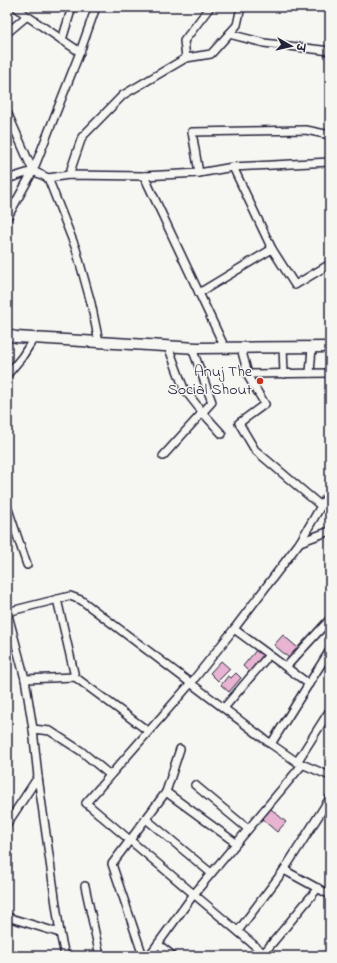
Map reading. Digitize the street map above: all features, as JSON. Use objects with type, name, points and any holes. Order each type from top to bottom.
[{"type":"street","points":[[16,7],[80,52]]},
{"type":"street","points":[[62,40],[72,7]]},
{"type":"street","points":[[7,218],[33,171],[80,52],[96,7]]},
{"type":"street","points":[[186,58],[184,41],[210,7]]},
{"type":"street","points":[[69,175],[82,138],[123,95],[186,58],[211,54],[237,25],[241,7]]},
{"type":"street","points":[[7,33],[27,16]]},
{"type":"street","points":[[229,34],[264,43],[330,51]]},
{"type":"street","points":[[7,112],[33,171],[48,178],[69,175],[144,176],[199,173],[233,167],[330,162]]},
{"type":"street","points":[[199,173],[192,132],[306,130],[330,135]]},
{"type":"street","points":[[233,167],[272,249],[295,285],[330,264]]},
{"type":"street","points":[[7,182],[10,178],[33,171]]},
{"type":"street","points":[[144,176],[225,348]]},
{"type":"street","points":[[48,178],[76,249],[91,303],[99,342]]},
{"type":"street","points":[[199,293],[272,249]]},
{"type":"street","points":[[7,335],[192,348],[330,347]]},
{"type":"street","points":[[7,375],[22,358],[34,338]]},
{"type":"street","points":[[168,346],[184,389],[222,434]]},
{"type":"street","points":[[283,347],[284,374]]},
{"type":"street","points":[[310,373],[312,347]]},
{"type":"street","points":[[163,456],[212,402],[192,348]]},
{"type":"street","points":[[241,348],[249,378],[265,404],[239,424],[255,450],[321,506]]},
{"type":"street","points":[[248,374],[330,373]]},
{"type":"street","points":[[318,888],[266,954],[86,803],[191,683],[234,629],[300,542],[330,492]]},
{"type":"street","points":[[7,506],[27,565]]},
{"type":"street","points":[[300,542],[330,531]]},
{"type":"street","points":[[65,956],[60,933],[25,679],[7,612],[70,596],[81,600],[271,744],[300,763],[330,776]]},
{"type":"street","points":[[57,600],[75,677]]},
{"type":"street","points":[[286,667],[330,619]]},
{"type":"street","points":[[234,629],[309,684]]},
{"type":"street","points":[[271,744],[330,650]]},
{"type":"street","points":[[224,708],[269,655]]},
{"type":"street","points":[[25,679],[75,677],[148,732]]},
{"type":"street","points":[[148,956],[194,894],[300,763],[330,710]]},
{"type":"street","points":[[33,729],[50,731],[80,751],[110,775]]},
{"type":"street","points":[[143,956],[112,864],[166,792],[180,749]]},
{"type":"street","points":[[7,824],[38,777]]},
{"type":"street","points":[[195,785],[248,829]]},
{"type":"street","points":[[166,792],[236,843]]},
{"type":"street","points":[[238,931],[284,870],[330,798]]},
{"type":"street","points":[[146,819],[211,873]]},
{"type":"street","points":[[284,870],[330,895]]},
{"type":"street","points":[[85,886],[100,956]]},
{"type":"street","points":[[7,917],[60,933]]},
{"type":"street","points":[[158,944],[173,956]]},
{"type":"building","points":[[283,635],[298,648],[289,658],[274,645]]},
{"type":"building","points":[[258,648],[267,656],[251,674],[243,666]]},
{"type":"building","points":[[221,661],[230,669],[218,681],[210,673]]},
{"type":"building","points":[[236,673],[241,678],[229,692],[221,685],[228,676],[231,678]]},
{"type":"building","points":[[271,809],[286,822],[277,832],[262,819]]},
{"type":"place","name":"Anuj The Social Shout","points":[[260,381]]}]
